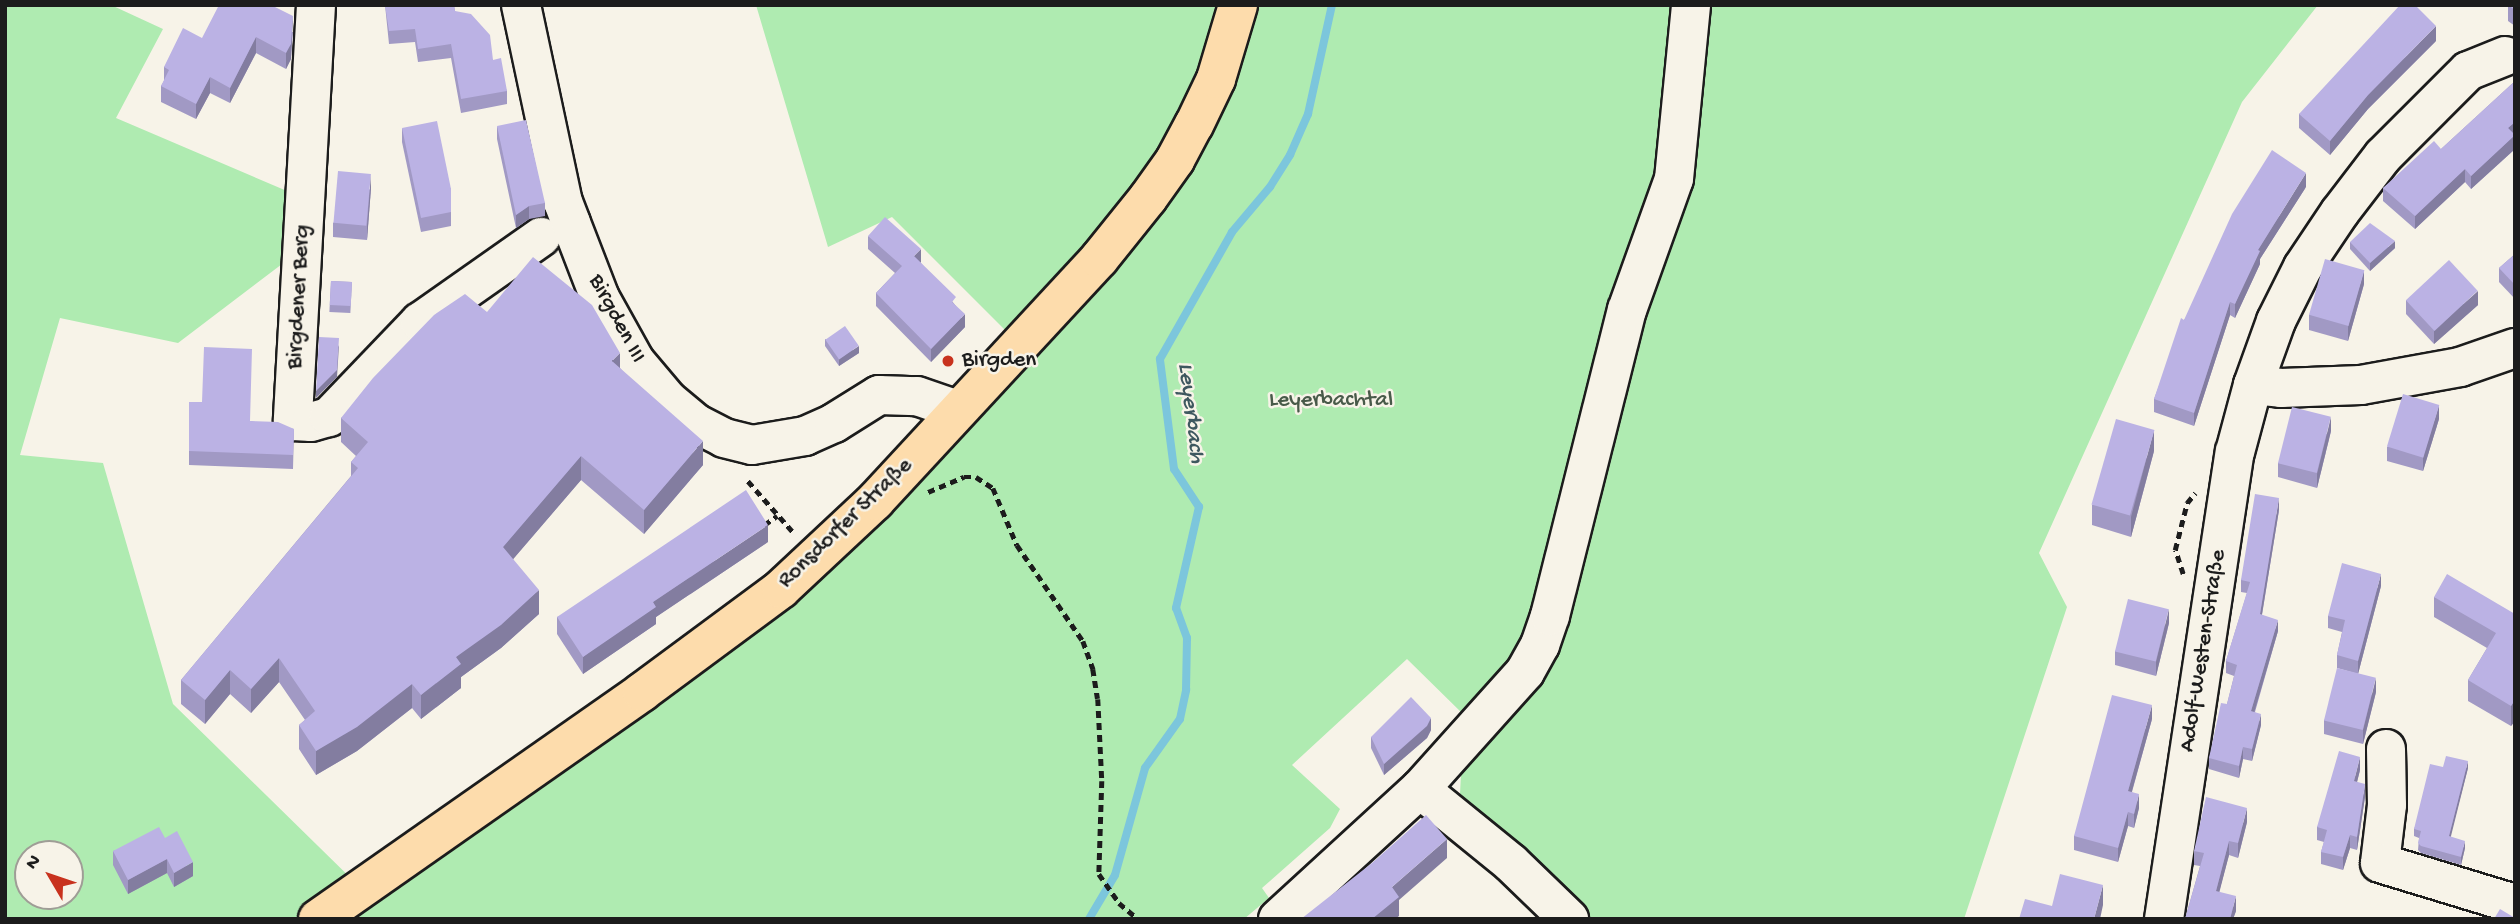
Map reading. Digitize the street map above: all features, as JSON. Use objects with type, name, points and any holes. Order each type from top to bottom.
[{"type":"main road","name":"Ronsdorfer Straße","points":[[318,919],[642,692],[781,589],[875,501],[1099,259],[1175,160],[1216,79],[1238,5]]},
{"type":"street","name":"Birgdener Berg","points":[[316,5],[293,421],[310,422],[329,417],[420,322],[541,237]]},
{"type":"street","name":"Birgden III","points":[[521,5],[563,202],[600,298],[635,360],[668,400],[697,424],[724,438],[752,445],[806,436],[879,396],[917,396],[958,411]]},
{"type":"street","points":[[1278,919],[1420,789],[1525,671],[1540,645],[1550,616],[1627,310],[1674,179],[1691,5]]},
{"type":"street","name":"Adolf-Westen-Straße","points":[[2164,919],[2233,466],[2253,384],[2276,321],[2303,267],[2360,184],[2383,156],[2468,71],[2505,56]]},
{"type":"street","points":[[2253,384],[2281,388],[2361,385],[2460,367],[2515,348]]},
{"type":"street","points":[[2386,749],[2386,805],[2380,863],[2515,904]]},
{"type":"street","points":[[1420,789],[1511,863],[1569,919]]},
{"type":"path","points":[[954,481],[976,477],[993,488],[1017,545],[1083,641],[1093,669],[1098,699],[1102,781],[1099,874],[1119,903],[1138,919]]},
{"type":"path","points":[[748,481],[792,531]]},
{"type":"path","points":[[759,528],[778,516]]},
{"type":"green space","name":"Leyerbachtal","points":[[5,5],[111,5],[163,29],[116,118],[294,194],[290,258],[178,343],[60,318],[20,455],[103,463],[173,704],[368,895],[773,611],[1031,356],[892,217],[828,247],[756,5],[2318,5],[2242,102],[2039,553],[2067,607],[1964,919],[1588,919],[1460,794],[1464,715],[1407,659],[1292,765],[1340,809],[1330,828],[1262,888],[1269,898],[1244,919],[5,919]]},
{"type":"building","points":[[219,5],[271,5],[293,16],[291,44],[286,53],[256,37],[230,88],[210,77],[196,104],[161,86],[169,70],[164,67],[183,28],[202,38]]},
{"type":"building","points":[[385,5],[454,5],[455,11],[471,14],[490,35],[493,60],[501,58],[507,91],[461,99],[451,44],[418,49],[415,29],[389,31]]},
{"type":"building","points":[[2400,5],[2415,5],[2436,26],[2368,95],[2330,141],[2299,114]]},
{"type":"building","points":[[2515,81],[2515,122],[2508,128],[2515,135],[2471,176],[2465,169],[2415,216],[2383,188],[2434,141],[2441,149]]},
{"type":"building","points":[[526,120],[545,203],[529,206],[516,215],[497,126]]},
{"type":"building","points":[[437,121],[451,189],[451,212],[421,218],[402,128]]},
{"type":"building","points":[[2272,150],[2306,173],[2258,250],[2260,251],[2235,304],[2230,302],[2194,413],[2154,399],[2181,318],[2184,320],[2232,214]]},
{"type":"building","points":[[338,171],[371,174],[366,226],[333,223]]},
{"type":"building","points":[[885,217],[921,249],[914,256],[956,297],[952,302],[965,314],[931,349],[876,293],[902,266],[868,236]]},
{"type":"building","points":[[2370,223],[2395,241],[2370,263],[2350,242]]},
{"type":"building","points":[[2515,254],[2515,285],[2499,268]]},
{"type":"building","points":[[533,257],[592,305],[620,353],[612,361],[703,441],[644,510],[581,456],[503,547],[539,590],[501,625],[456,657],[461,664],[421,695],[412,684],[357,727],[316,751],[299,725],[315,711],[279,658],[251,689],[230,670],[205,700],[181,680],[358,468],[351,462],[368,442],[341,418],[373,378],[434,315],[465,294],[487,312]]},
{"type":"building","points":[[2325,259],[2364,270],[2348,326],[2309,315]]},
{"type":"building","points":[[2449,260],[2478,291],[2434,331],[2406,300]]},
{"type":"building","points":[[331,281],[352,282],[351,306],[330,305]]},
{"type":"building","points":[[845,326],[859,346],[839,359],[825,340]]},
{"type":"building","points":[[319,337],[339,338],[337,370],[316,391]]},
{"type":"building","points":[[204,347],[252,349],[250,421],[278,422],[294,429],[293,455],[189,451],[189,402],[202,402]]},
{"type":"building","points":[[2403,394],[2439,405],[2423,458],[2387,447]]},
{"type":"building","points":[[2292,407],[2331,417],[2317,473],[2278,463]]},
{"type":"building","points":[[2116,419],[2154,430],[2130,516],[2091,505]]},
{"type":"building","points":[[746,490],[768,525],[653,602],[656,607],[583,657],[557,617]]},
{"type":"building","points":[[2255,494],[2279,498],[2260,614],[2278,620],[2251,711],[2261,714],[2252,749],[2243,747],[2239,766],[2209,758],[2221,703],[2227,704],[2237,665],[2226,661],[2250,582],[2241,580]]},
{"type":"building","points":[[2342,563],[2381,574],[2358,661],[2337,655],[2345,620],[2328,616]]},
{"type":"building","points":[[2447,574],[2515,614],[2515,700],[2511,706],[2468,680],[2496,633],[2434,597]]},
{"type":"building","points":[[2128,599],[2169,609],[2156,662],[2115,651]]},
{"type":"building","points":[[2337,668],[2376,678],[2363,730],[2324,720]]},
{"type":"building","points":[[2112,695],[2152,705],[2128,791],[2139,794],[2134,814],[2128,812],[2118,848],[2074,836]]},
{"type":"building","points":[[1411,697],[1431,718],[1427,726],[1384,764],[1371,737]]},
{"type":"building","points":[[2339,751],[2360,757],[2354,781],[2365,784],[2357,837],[2350,835],[2343,857],[2321,852],[2327,830],[2317,827]]},
{"type":"building","points":[[2446,756],[2468,761],[2449,836],[2465,841],[2461,857],[2421,846],[2418,843],[2421,831],[2414,829],[2430,764],[2443,767]]},
{"type":"building","points":[[2206,797],[2247,808],[2238,843],[2229,841],[2216,891],[2236,896],[2230,919],[2185,919],[2204,853],[2194,851]]},
{"type":"building","points":[[1426,815],[1447,839],[1392,887],[1399,897],[1372,919],[1301,919],[1372,863]]},
{"type":"building","points":[[159,827],[165,838],[177,831],[193,862],[174,873],[167,859],[128,880],[113,851]]},
{"type":"building","points":[[2060,874],[2103,885],[2094,919],[2019,919],[2025,899],[2052,906]]},
{"type":"building","points":[[2500,909],[2515,918],[2515,919],[2494,919]]},
{"type":"waterway","name":"Leyerbach","points":[[1089,919],[1115,875],[1145,768],[1180,719],[1186,690],[1187,638],[1176,608],[1199,507],[1174,469],[1160,359],[1232,232],[1270,187],[1290,155],[1308,114],[1332,5]]},
{"type":"place","name":"Birgden","points":[[948,361]]}]
